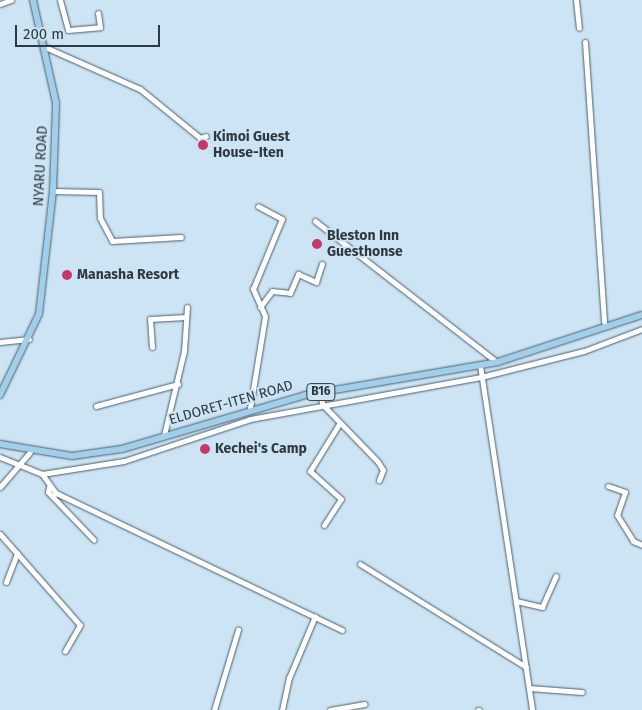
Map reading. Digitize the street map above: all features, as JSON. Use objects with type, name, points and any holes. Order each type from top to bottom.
[{"type":"main road","name":"NYARU ROAD","points":[[0,395],[30,336],[41,302],[53,191],[56,103],[33,0]]},
{"type":"main road","name":"ELDORET-ITEN ROAD","points":[[0,444],[30,452],[93,454],[164,435],[250,408],[319,393],[498,362],[642,315]]},
{"type":"street","points":[[0,4],[11,0]]},
{"type":"street","points":[[60,0],[68,30],[100,27],[98,13]]},
{"type":"street","points":[[576,0],[579,28]]},
{"type":"street","points":[[585,42],[604,322]]},
{"type":"street","points":[[45,47],[140,89],[200,138],[206,136]]},
{"type":"street","points":[[53,191],[98,192],[100,218],[112,241],[181,237]]},
{"type":"street","points":[[250,408],[264,332],[260,307],[253,289],[282,219],[258,206]]},
{"type":"street","points":[[315,221],[498,362]]},
{"type":"street","points":[[260,307],[272,291],[290,293],[298,274],[316,282],[322,264]]},
{"type":"street","points":[[164,435],[178,384],[187,307]]},
{"type":"street","points":[[152,347],[150,319],[186,317]]},
{"type":"street","points":[[0,457],[42,474],[124,461],[250,418],[481,377],[584,351],[642,329]]},
{"type":"street","points":[[0,342],[30,336]]},
{"type":"street","points":[[480,365],[492,424],[532,710]]},
{"type":"street","points":[[96,406],[178,384]]},
{"type":"street","points":[[319,393],[323,406],[378,462],[383,470],[379,480]]},
{"type":"street","points":[[324,525],[341,499],[310,471],[340,424]]},
{"type":"street","points":[[0,487],[30,452]]},
{"type":"street","points":[[42,474],[50,487],[342,630]]},
{"type":"street","points":[[608,486],[625,492],[617,516],[633,541],[642,545]]},
{"type":"street","points":[[50,487],[48,492],[94,540]]},
{"type":"street","points":[[0,534],[80,625],[65,651]]},
{"type":"street","points":[[6,582],[17,553]]},
{"type":"street","points":[[360,564],[526,667]]},
{"type":"street","points":[[516,601],[542,607],[556,576]]},
{"type":"street","points":[[282,710],[289,678],[314,616]]},
{"type":"street","points":[[214,710],[238,630]]},
{"type":"street","points":[[529,688],[582,692]]},
{"type":"street","points":[[330,710],[364,704]]},
{"type":"place","name":"Kimoi Guest House-Iten","points":[[203,145]]},
{"type":"place","name":"Bleston Inn Guesthonse","points":[[317,244]]},
{"type":"place","name":"Manasha Resort","points":[[67,275]]},
{"type":"place","name":"Kechei's Camp","points":[[205,449]]}]
